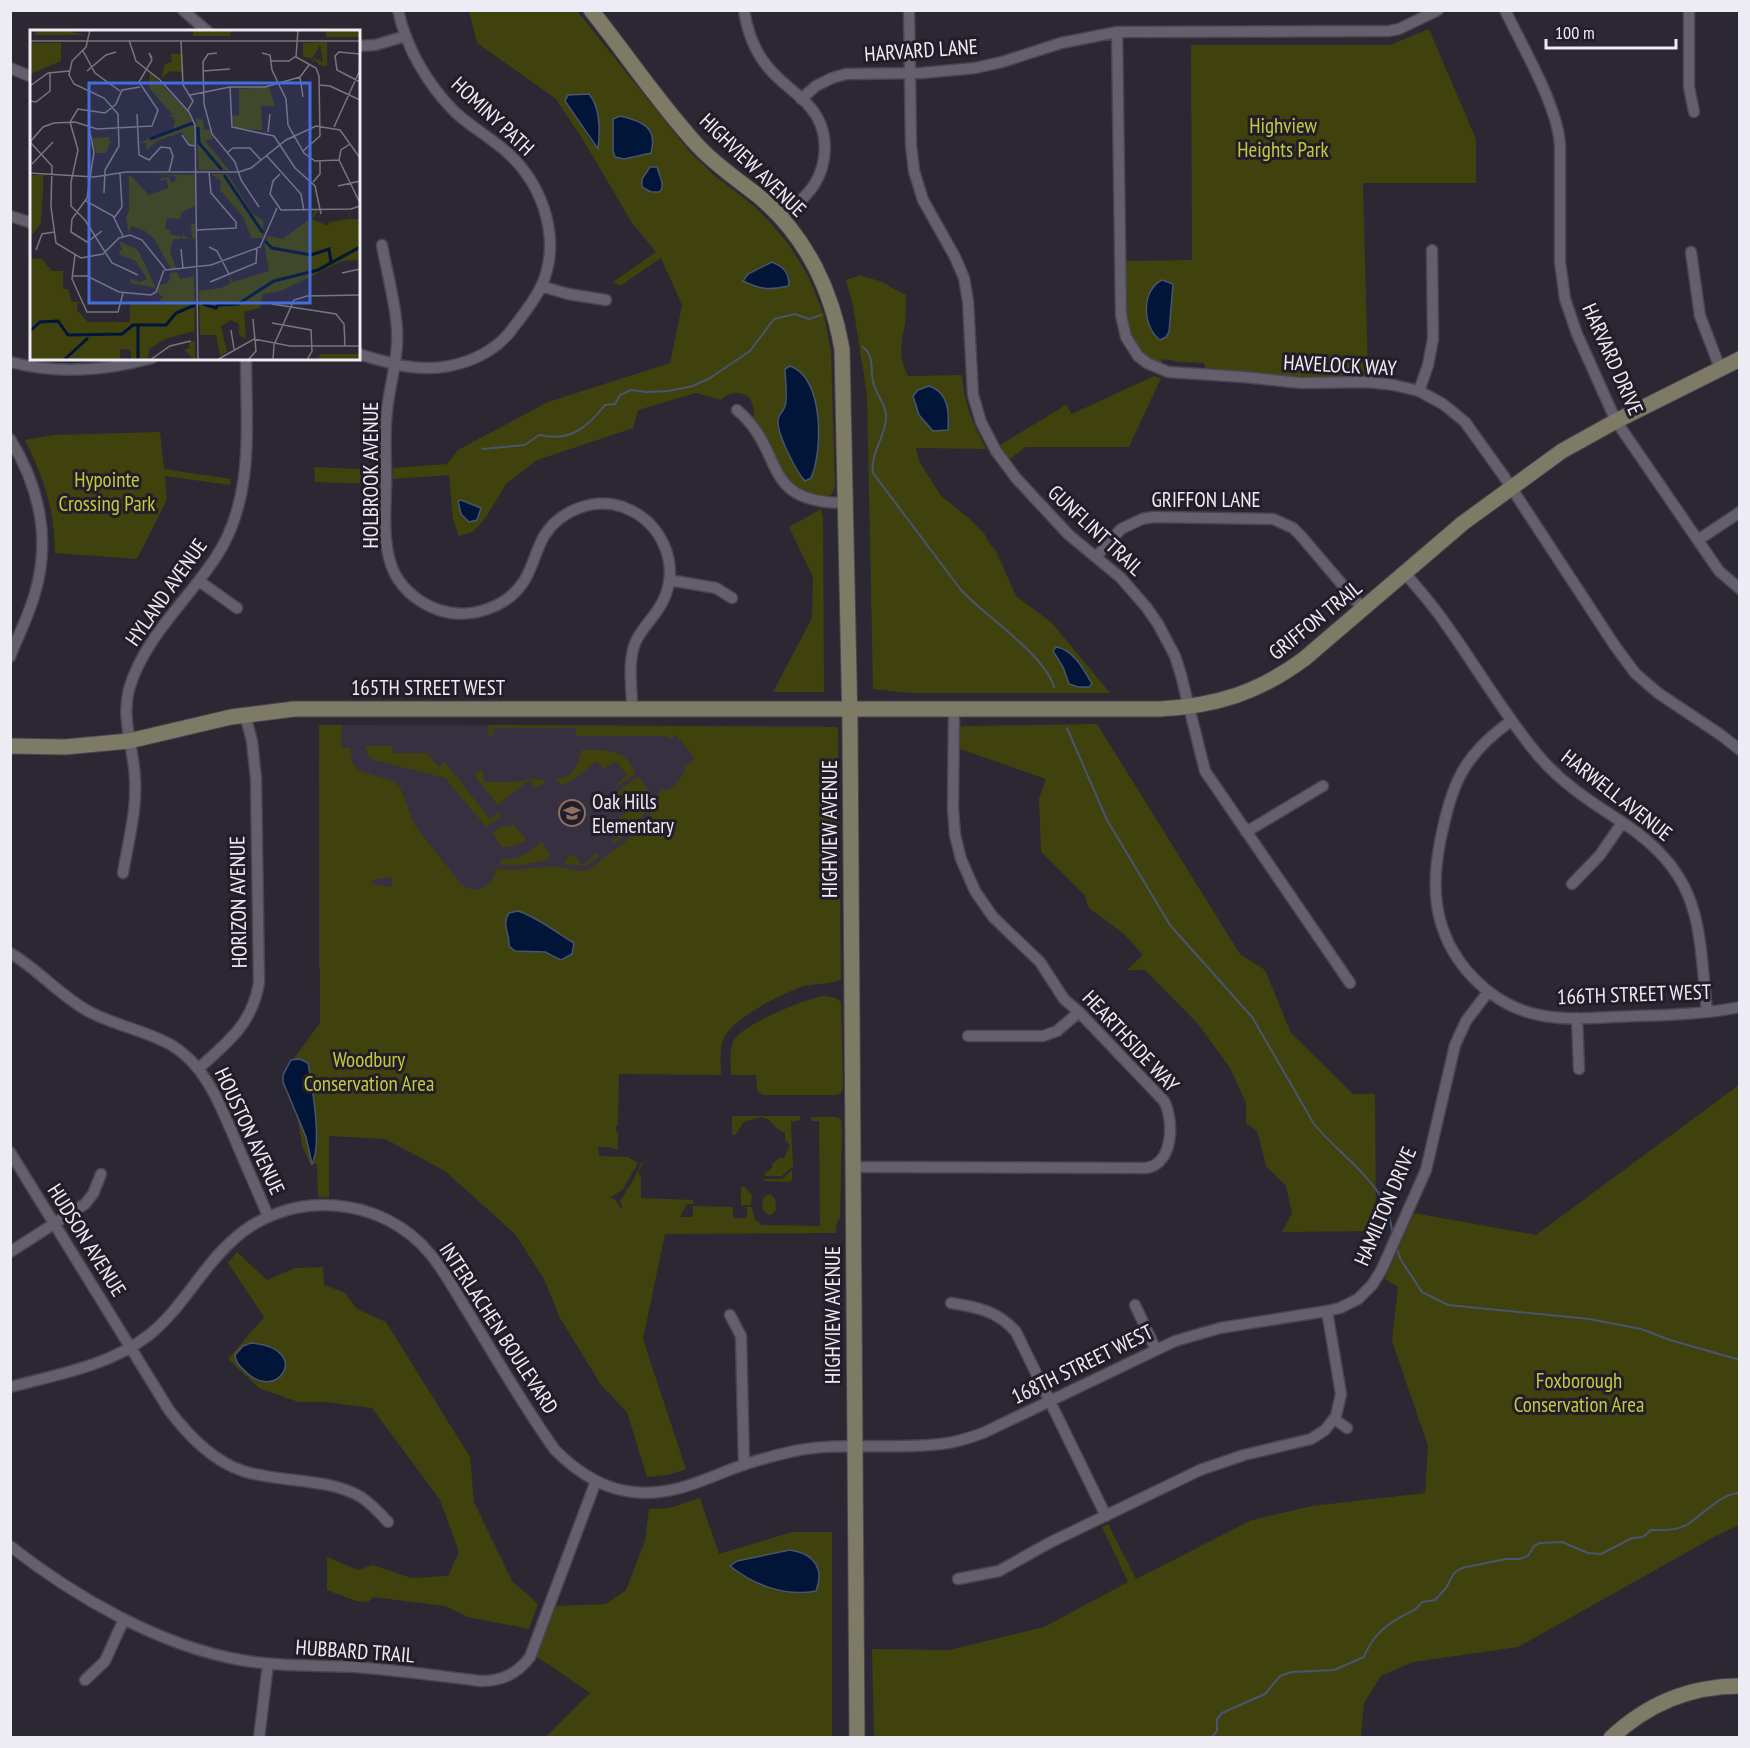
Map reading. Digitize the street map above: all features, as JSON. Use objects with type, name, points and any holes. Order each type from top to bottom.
[{"type":"street","points":[[183,10],[206,30]]},
{"type":"street","name":"HOMINY PATH","points":[[360,355],[410,367],[438,368],[464,362],[485,352],[508,335],[541,286],[550,244],[548,223],[539,194],[531,178],[514,159],[466,122],[442,97],[422,69],[406,36],[398,10]]},
{"type":"street","name":"HIGHVIEW AVENUE","points":[[591,10],[697,145],[720,167],[764,201],[802,245],[829,297],[837,325],[843,363],[849,708],[857,1737]]},
{"type":"street","points":[[744,10],[748,30],[759,55],[776,76],[811,108],[821,125],[825,147],[824,161],[813,187],[781,218]]},
{"type":"street","name":"GUNFLINT TRAIL","points":[[909,10],[911,145],[914,171],[923,200],[955,257],[964,278],[968,301],[972,395],[977,413],[996,451],[1016,478],[1070,535],[1135,593],[1158,624],[1175,656],[1205,771],[1350,983]]},
{"type":"street","name":"HARVARD LANE","points":[[801,99],[816,86],[846,74],[910,74],[975,68],[1002,62],[1070,40],[1117,32],[1389,32],[1438,10]]},
{"type":"street","name":"HARVARD DRIVE","points":[[1505,10],[1558,127],[1560,262],[1565,299],[1577,334],[1616,420],[1719,571],[1740,589]]},
{"type":"street","points":[[1689,10],[1689,87],[1694,112]]},
{"type":"street","name":"HAVELOCK WAY","points":[[1117,32],[1121,315],[1126,337],[1138,356],[1147,363],[1168,372],[1301,383],[1368,382],[1394,385],[1419,391],[1443,404],[1465,422],[1635,673],[1665,698],[1740,750]]},
{"type":"street","points":[[360,46],[375,45],[406,36]]},
{"type":"street","points":[[10,68],[30,76]]},
{"type":"street","points":[[10,216],[30,222]]},
{"type":"street","name":"HOLBROOK AVENUE","points":[[382,245],[397,330],[395,364],[385,431],[387,539],[394,573],[414,596],[429,606],[446,612],[470,613],[493,607],[511,596],[523,582],[540,543],[560,518],[582,507],[605,503],[630,510],[650,523],[658,533],[666,549],[670,568],[667,590],[658,609],[636,641],[630,669],[632,708]]},
{"type":"street","points":[[1419,391],[1428,365],[1433,339],[1432,250]]},
{"type":"street","points":[[1691,252],[1700,316],[1720,368]]},
{"type":"street","points":[[541,286],[568,294],[606,300]]},
{"type":"street","name":"GRIFFON TRAIL","points":[[849,708],[1159,709],[1221,700],[1265,685],[1304,659],[1463,523],[1562,451],[1616,420],[1740,359]]},
{"type":"street","points":[[10,362],[44,368],[87,370],[144,360]]},
{"type":"street","name":"HYLAND AVENUE","points":[[123,873],[135,804],[135,777],[126,708],[129,691],[137,666],[150,645],[216,557],[227,537],[241,498],[246,463],[246,360]]},
{"type":"street","points":[[737,410],[757,429],[777,474],[792,490],[821,502],[846,503]]},
{"type":"street","points":[[10,439],[21,455],[32,481],[43,536],[42,560],[36,591],[10,657]]},
{"type":"street","points":[[1698,540],[1740,512]]},
{"type":"street","name":"GRIFFON LANE","points":[[1096,557],[1121,529],[1142,519],[1273,519],[1293,528],[1363,609]]},
{"type":"street","name":"HARWELL AVENUE","points":[[1405,573],[1444,620],[1511,721],[1537,754],[1559,778],[1583,798],[1654,845],[1674,869],[1688,894],[1699,931],[1707,1012]]},
{"type":"street","points":[[669,580],[716,588],[732,598]]},
{"type":"street","points":[[199,581],[237,608]]},
{"type":"street","name":"165TH STREET WEST","points":[[10,746],[65,747],[129,741],[245,714],[294,709],[849,708]]},
{"type":"street","name":"HEARTHSIDE WAY","points":[[852,1167],[1146,1168],[1158,1164],[1169,1144],[1167,1106],[1160,1096],[1064,999],[1040,962],[993,917],[967,876],[958,850],[953,808],[954,709]]},
{"type":"street","name":"HORIZON AVENUE","points":[[199,1068],[242,1026],[255,1001],[259,983],[256,779],[252,741],[245,714]]},
{"type":"street","name":"166TH STREET WEST","points":[[1511,721],[1493,734],[1476,751],[1457,780],[1446,811],[1436,873],[1437,908],[1449,944],[1462,965],[1488,992],[1499,999],[1531,1013],[1553,1017],[1707,1012],[1740,1007]]},
{"type":"street","points":[[1246,832],[1323,786]]},
{"type":"street","points":[[1572,884],[1600,855],[1622,823]]},
{"type":"street","name":"HOUSTON AVENUE","points":[[10,954],[23,961],[63,995],[88,1011],[115,1024],[158,1039],[187,1056],[199,1068],[216,1095],[268,1216]]},
{"type":"street","name":"HAMILTON DRIVE","points":[[1327,1311],[1340,1308],[1358,1299],[1372,1285],[1381,1271],[1426,1170],[1455,1045],[1466,1021],[1488,992]]},
{"type":"street","points":[[968,1036],[1043,1036],[1057,1031],[1079,1012]]},
{"type":"street","points":[[1577,1018],[1579,1069]]},
{"type":"street","name":"HUDSON AVENUE","points":[[10,1152],[169,1410],[185,1431],[206,1450],[241,1470],[273,1478],[341,1489],[361,1498],[375,1508],[388,1522]]},
{"type":"street","points":[[10,1252],[85,1204],[93,1194],[101,1174]]},
{"type":"street","name":"INTERLACHEN BOULEVARD","points":[[10,1387],[92,1365],[131,1348],[151,1334],[167,1318],[231,1241],[249,1227],[268,1216],[323,1204],[374,1214],[406,1231],[430,1254],[555,1450],[567,1463],[596,1481],[631,1492],[670,1491],[744,1465],[797,1451],[854,1446]]},
{"type":"street","points":[[951,1303],[984,1309],[1009,1325],[1022,1342],[1106,1516]]},
{"type":"street","points":[[1134,1305],[1156,1350]]},
{"type":"street","points":[[958,1579],[999,1570],[1049,1543],[1220,1463],[1311,1439],[1325,1430],[1334,1419],[1340,1404],[1341,1384],[1327,1311]]},
{"type":"street","name":"168TH STREET WEST","points":[[854,1446],[936,1444],[963,1440],[983,1433],[1175,1341],[1221,1328],[1327,1311]]},
{"type":"street","points":[[730,1315],[741,1335],[744,1465]]},
{"type":"street","points":[[1334,1419],[1347,1428]]},
{"type":"street","name":"HUBBARD TRAIL","points":[[10,1546],[64,1586],[124,1619],[195,1647],[239,1660],[300,1667],[351,1667],[481,1681],[498,1680],[513,1674],[525,1663],[533,1649],[596,1481]]},
{"type":"street","points":[[85,1680],[105,1661],[124,1619]]},
{"type":"street","points":[[259,1737],[268,1664]]},
{"type":"street","points":[[1611,1737],[1640,1713],[1660,1703],[1686,1693],[1740,1686]]},
{"type":"shaded area","name":"Oak Hills Elementary","points":[[319,725],[824,726],[827,970],[319,969]]},
{"type":"green space","points":[[469,11],[577,11],[690,152],[714,175],[754,206],[790,246],[808,276],[824,315],[831,351],[835,488],[831,495],[808,493],[799,489],[786,477],[765,434],[753,417],[754,409],[750,398],[735,393],[721,400],[696,393],[638,410],[633,428],[537,460],[506,484],[486,517],[473,532],[459,536],[453,520],[449,475],[393,479],[393,468],[447,464],[458,450],[548,402],[670,363],[682,305],[661,258],[620,286],[613,282],[656,252],[632,223],[556,99],[477,43]],"holes":[[[565,101],[599,138],[598,149]],[[613,119],[638,157],[624,159],[615,156]],[[646,174],[662,182],[662,189],[659,192],[642,179]],[[797,368],[815,404],[817,443],[814,470],[779,415],[786,405],[785,391]]]},
{"type":"green space","name":"Highview Heights Park","points":[[1429,29],[1476,139],[1476,183],[1363,183],[1368,375],[1316,378],[1205,369],[1204,363],[1164,359],[1159,363],[1146,355],[1131,332],[1128,319],[1126,261],[1192,260],[1191,45],[1390,45]]},
{"type":"green space","points":[[861,275],[880,281],[906,295],[901,350],[908,376],[962,375],[970,414],[986,449],[916,448],[919,461],[941,496],[984,533],[996,551],[1016,596],[1052,623],[1110,693],[910,693],[873,689],[867,395],[853,306],[846,280]],"holes":[[[1056,647],[1064,648],[1085,670],[1091,684],[1067,677],[1053,651]]]},
{"type":"green space","points":[[1154,376],[1161,378],[1129,447],[1026,447],[1008,460],[1000,445],[1066,405],[1072,414]]},
{"type":"green space","name":"Hypointe Crossing Park","points":[[160,432],[164,469],[231,479],[230,485],[165,476],[167,499],[137,559],[55,553],[53,522],[47,495],[25,440],[54,435]]},
{"type":"green space","points":[[314,467],[380,470],[380,484],[315,482]]},
{"type":"green space","points":[[821,509],[823,520],[824,692],[773,692],[812,618],[813,577],[789,527]]},
{"type":"green space","points":[[1097,724],[1240,954],[1265,970],[1291,1033],[1353,1094],[1375,1094],[1376,1231],[1282,1232],[1292,1213],[1286,1186],[1266,1166],[1257,1131],[1246,1123],[1246,1103],[1230,1068],[1198,1024],[1145,970],[1127,970],[1143,955],[1124,934],[1089,908],[1084,895],[1041,852],[1039,798],[1046,779],[960,749],[960,727],[964,726]]},
{"type":"green space","name":"Woodbury Conservation Area","points":[[319,725],[342,725],[341,748],[350,748],[352,762],[359,771],[393,781],[400,787],[415,826],[461,884],[472,889],[488,885],[496,869],[513,870],[553,866],[589,870],[631,837],[647,821],[659,793],[663,789],[667,791],[676,783],[683,775],[685,767],[695,759],[676,735],[670,739],[664,736],[576,736],[576,728],[494,728],[492,737],[488,734],[489,725],[838,727],[841,979],[796,989],[760,1007],[738,1022],[729,1030],[722,1042],[721,1075],[619,1074],[618,1125],[616,1126],[618,1150],[598,1147],[599,1156],[628,1157],[638,1163],[623,1189],[610,1198],[615,1199],[621,1209],[620,1201],[643,1163],[638,1172],[641,1178],[641,1198],[693,1200],[693,1204],[687,1204],[680,1217],[693,1217],[693,1206],[733,1207],[733,1218],[747,1218],[747,1207],[752,1207],[755,1220],[762,1225],[820,1226],[819,1121],[811,1121],[811,1117],[841,1119],[840,1218],[836,1225],[836,1233],[665,1234],[643,1339],[686,1469],[668,1475],[647,1477],[627,1412],[601,1385],[560,1318],[544,1279],[515,1234],[445,1171],[385,1139],[329,1136],[329,1197],[318,1197],[317,1164],[310,1164],[302,1145],[289,1065],[320,1023]],"holes":[[[392,877],[392,887],[371,884],[373,880]],[[543,922],[549,929],[574,943],[552,957],[541,952],[519,951],[509,946],[509,936]]]},
{"type":"green space","points":[[365,746],[392,746],[393,753],[427,753],[439,767],[445,762],[490,819],[499,812],[501,816],[486,827],[445,778],[374,760],[368,756]]},
{"type":"green space","points":[[582,750],[607,750],[621,755],[631,765],[635,774],[617,787],[616,785],[627,775],[616,761],[604,769],[597,761],[574,779],[562,785],[556,780],[567,776],[574,770]]},
{"type":"green space","points":[[483,771],[484,782],[517,782],[531,778],[543,780],[545,783],[536,788],[529,780],[498,805],[476,778],[475,774]]},
{"type":"green space","points":[[637,777],[651,794],[649,802],[638,822],[614,844],[612,841],[627,829],[619,818],[628,810],[615,794]]},
{"type":"green space","points":[[513,824],[525,838],[525,842],[508,847],[501,846],[492,833],[502,825],[507,827]]},
{"type":"green space","points":[[542,842],[550,854],[548,860],[523,865],[500,865],[501,859],[528,853]]},
{"type":"green space","points":[[597,853],[600,856],[585,866],[567,864],[564,861],[573,854],[582,865]]},
{"type":"green space","points":[[825,996],[836,998],[841,1002],[843,1087],[841,1093],[836,1095],[762,1095],[757,1090],[756,1075],[731,1075],[731,1050],[738,1035],[774,1013]]},
{"type":"green space","name":"Foxborough Conservation Area","points":[[1739,1085],[1739,1525],[1518,1647],[1413,1662],[1381,1676],[1364,1703],[1361,1737],[874,1737],[872,1649],[949,1650],[1044,1627],[1128,1582],[1102,1527],[1108,1524],[1136,1579],[1252,1520],[1312,1506],[1425,1493],[1428,1446],[1392,1341],[1398,1287],[1385,1279],[1414,1213],[1536,1235]]},
{"type":"green space","points":[[800,1116],[800,1120],[791,1122],[793,1166],[782,1176],[765,1176],[764,1174],[772,1168],[773,1163],[784,1158],[790,1145],[785,1140],[785,1133],[769,1120],[761,1117],[744,1122],[736,1134],[732,1135],[732,1117]]},
{"type":"green space","points":[[792,1170],[792,1180],[789,1182],[763,1181],[782,1179]]},
{"type":"green space","points":[[744,1186],[752,1195],[751,1205],[741,1205],[741,1187]]},
{"type":"green space","points":[[770,1194],[775,1198],[776,1209],[773,1214],[769,1215],[763,1211],[762,1201]]},
{"type":"green space","points":[[237,1252],[267,1280],[295,1268],[323,1267],[324,1285],[344,1292],[357,1309],[386,1322],[470,1457],[474,1502],[512,1581],[538,1604],[529,1629],[468,1617],[445,1606],[373,1597],[368,1602],[356,1601],[327,1590],[327,1557],[358,1570],[373,1565],[411,1578],[448,1576],[459,1552],[440,1500],[372,1408],[325,1402],[298,1402],[259,1388],[228,1359],[264,1317],[228,1263]]},
{"type":"green space","points":[[700,1498],[719,1554],[792,1532],[832,1532],[832,1737],[546,1737],[590,1693],[536,1656],[556,1606],[606,1604],[626,1590],[645,1541],[649,1509],[669,1508]]},
{"type":"water","points":[[589,94],[598,113],[598,149],[565,101],[568,95]]},
{"type":"water","points":[[620,116],[641,123],[650,131],[653,144],[651,153],[624,159],[615,157],[613,119]]},
{"type":"water","points":[[650,167],[657,167],[662,182],[662,189],[659,192],[651,192],[642,187],[642,179]]},
{"type":"water","points":[[772,262],[785,271],[789,286],[766,288],[743,281],[748,274]]},
{"type":"water","points":[[1162,280],[1173,284],[1169,332],[1160,340],[1150,327],[1146,309],[1150,292]]},
{"type":"water","points":[[790,366],[801,373],[809,384],[818,416],[818,451],[815,466],[811,478],[805,481],[788,453],[778,422],[786,403],[785,369]]},
{"type":"water","points":[[929,386],[941,393],[944,398],[948,410],[948,430],[933,431],[919,415],[913,396],[918,390]]},
{"type":"water","points":[[461,500],[481,508],[477,520],[469,522],[461,514],[458,501]]},
{"type":"water","points":[[1056,647],[1073,656],[1092,684],[1089,687],[1069,684],[1063,667],[1053,651]]},
{"type":"water","points":[[518,911],[540,921],[574,943],[572,954],[561,960],[545,952],[515,951],[509,946],[506,921],[509,913]]},
{"type":"water","points":[[300,1059],[308,1063],[314,1100],[316,1143],[312,1164],[306,1137],[283,1082],[283,1075],[291,1060]]},
{"type":"water","points":[[251,1343],[270,1347],[281,1354],[285,1363],[284,1372],[277,1379],[268,1382],[256,1379],[238,1364],[235,1355],[243,1346]]},
{"type":"water","points":[[790,1550],[805,1554],[815,1563],[819,1575],[816,1591],[793,1592],[770,1588],[749,1579],[730,1566],[737,1561]]},
{"type":"waterway","points":[[482,449],[525,445],[539,435],[550,437],[569,435],[584,426],[605,405],[615,404],[620,395],[631,390],[668,391],[693,386],[710,378],[750,351],[774,319],[795,314],[809,319],[821,315]]},
{"type":"waterway","points":[[863,347],[871,359],[874,386],[886,415],[885,427],[873,460],[873,473],[961,590],[1027,649],[1039,662],[1054,687]]},
{"type":"waterway","points":[[1067,728],[1107,820],[1170,925],[1252,1017],[1314,1124],[1364,1175],[1381,1197],[1388,1211],[1393,1235]]},
{"type":"waterway","points":[[1397,1250],[1422,1292],[1448,1305],[1589,1319],[1641,1329],[1670,1340],[1740,1360]]},
{"type":"waterway","points":[[1211,1738],[1217,1731],[1217,1719],[1222,1713],[1265,1694],[1280,1676],[1292,1672],[1334,1670],[1364,1657],[1374,1639],[1383,1629],[1414,1610],[1422,1602],[1435,1600],[1446,1588],[1454,1573],[1462,1568],[1506,1559],[1520,1559],[1528,1556],[1534,1546],[1540,1543],[1562,1542],[1588,1553],[1601,1554],[1632,1538],[1643,1537],[1651,1530],[1670,1530],[1684,1526],[1720,1500],[1740,1493]]},
{"type":"place","name":"Oak Hills Elementary","points":[[572,813]]}]
